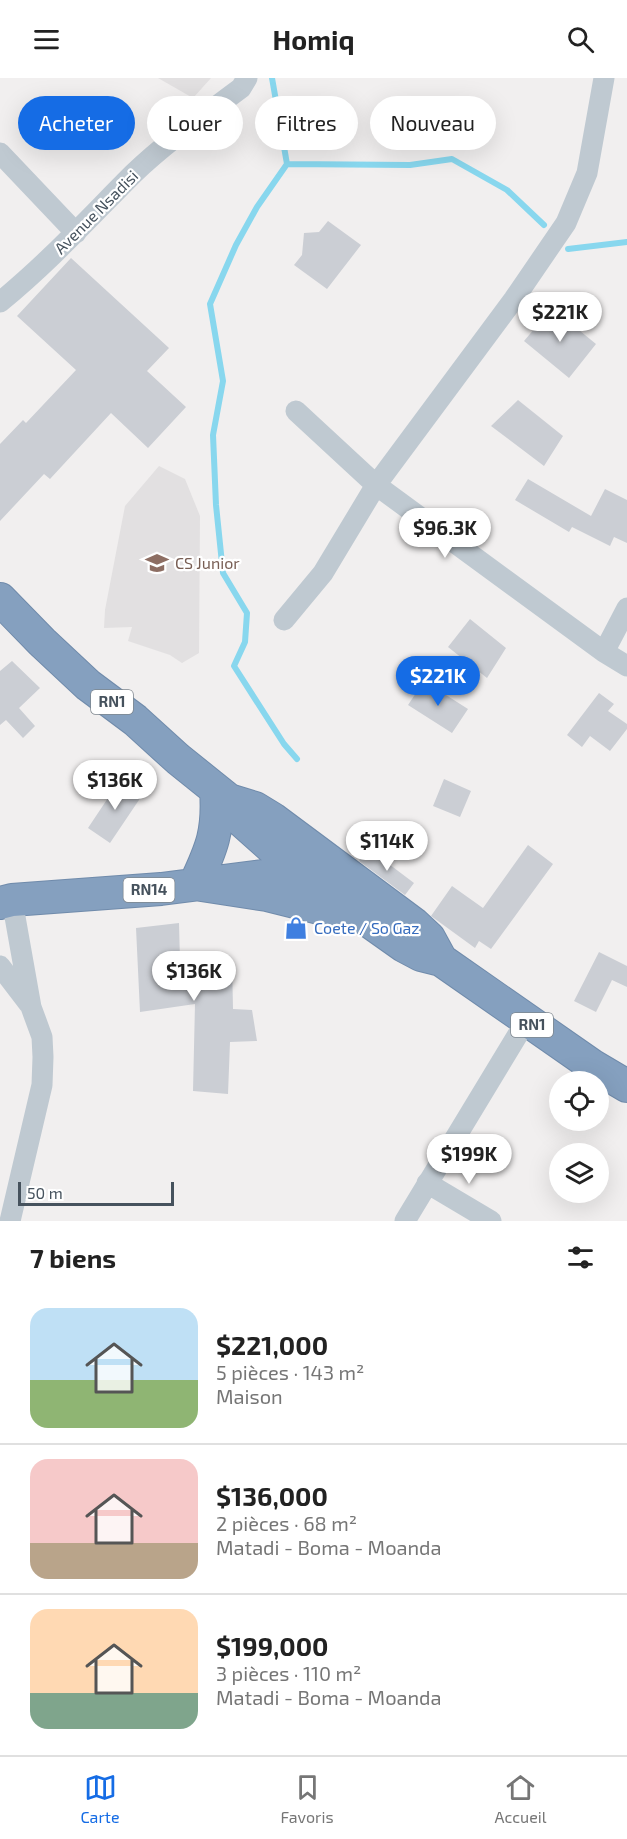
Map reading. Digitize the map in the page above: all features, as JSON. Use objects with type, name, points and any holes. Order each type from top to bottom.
[{"type":"highway","name":"RN1","points":[[0,599],[88,685],[135,720],[223,795],[242,821],[298,871],[404,946],[421,955],[441,960],[526,1021],[627,1086]]},
{"type":"highway","name":"RN1","points":[[223,795],[255,808],[273,819],[337,866],[429,938],[441,960]]},
{"type":"highway","points":[[223,795],[215,835],[195,884],[267,895],[368,921]]},
{"type":"highway","name":"RN14","points":[[6,902],[161,890],[337,866]]},
{"type":"street","name":"Avenue Nsadisi","points":[[0,302],[24,283],[76,233],[134,172],[241,88],[247,78]]},
{"type":"street","points":[[284,620],[323,573],[376,485],[514,299],[566,223],[587,173],[604,78]]},
{"type":"street","points":[[0,153],[76,233]]},
{"type":"street","points":[[296,411],[376,485],[604,652],[627,666]]},
{"type":"street","points":[[604,652],[627,608]]},
{"type":"street","points":[[6,902],[31,1007],[42,1037],[44,1057],[42,1085],[10,1221]]},
{"type":"street","points":[[0,966],[31,1007]]},
{"type":"street","points":[[405,1221],[526,1021]]},
{"type":"street","points":[[427,1183],[491,1221]]},
{"type":"shaded area","points":[[158,78],[211,78],[195,96],[190,96]]},
{"type":"shaded area","name":"CS Junior","points":[[159,466],[185,479],[200,516],[199,653],[182,663],[170,655],[128,641],[132,627],[104,628],[105,610],[125,506]]},
{"type":"building","points":[[328,221],[361,245],[327,289],[294,265],[302,255],[304,233],[319,232]]},
{"type":"building","points":[[71,258],[169,348],[147,371],[186,407],[148,448],[111,413],[50,479],[44,474],[0,521],[0,444],[23,420],[26,423],[76,370],[17,316]]},
{"type":"building","points":[[552,308],[596,344],[569,378],[524,341]]},
{"type":"building","points":[[518,400],[563,436],[544,466],[491,426]]},
{"type":"building","points":[[528,479],[591,516],[605,489],[627,500],[627,543],[614,537],[610,546],[572,527],[569,532],[515,500]]},
{"type":"building","points":[[470,619],[506,648],[487,678],[448,647]]},
{"type":"building","points":[[12,661],[40,688],[19,708],[35,726],[23,738],[6,720],[0,725],[0,671]]},
{"type":"building","points":[[424,681],[468,709],[452,733],[408,705]]},
{"type":"building","points":[[599,693],[614,704],[608,711],[627,724],[627,729],[610,751],[590,736],[582,747],[567,735]]},
{"type":"building","points":[[444,779],[471,791],[460,817],[433,806]]},
{"type":"building","points":[[120,780],[143,794],[110,843],[88,828]]},
{"type":"building","points":[[528,845],[553,864],[491,949],[479,941],[475,948],[431,916],[452,886],[483,908]]},
{"type":"building","points":[[369,849],[414,883],[405,895],[359,861]]},
{"type":"building","points":[[179,923],[180,961],[232,961],[233,1009],[252,1010],[257,1041],[230,1042],[228,1094],[193,1091],[195,1004],[140,1012],[136,928]]},
{"type":"building","points":[[599,952],[627,966],[627,987],[612,980],[596,1012],[574,1001]]},
{"type":"waterway","points":[[272,78],[287,164]]},
{"type":"waterway","points":[[297,759],[284,744],[234,666],[245,642],[247,613],[223,573],[216,505],[213,435],[223,381],[210,304],[236,245],[257,207],[287,164],[410,165],[452,159],[507,190],[544,225]]},
{"type":"waterway","points":[[568,249],[627,242]]},
{"type":"place","name":"CS Junior","points":[[157,563]]},
{"type":"place","name":"Coete / So Gaz","points":[[296,928]]}]
